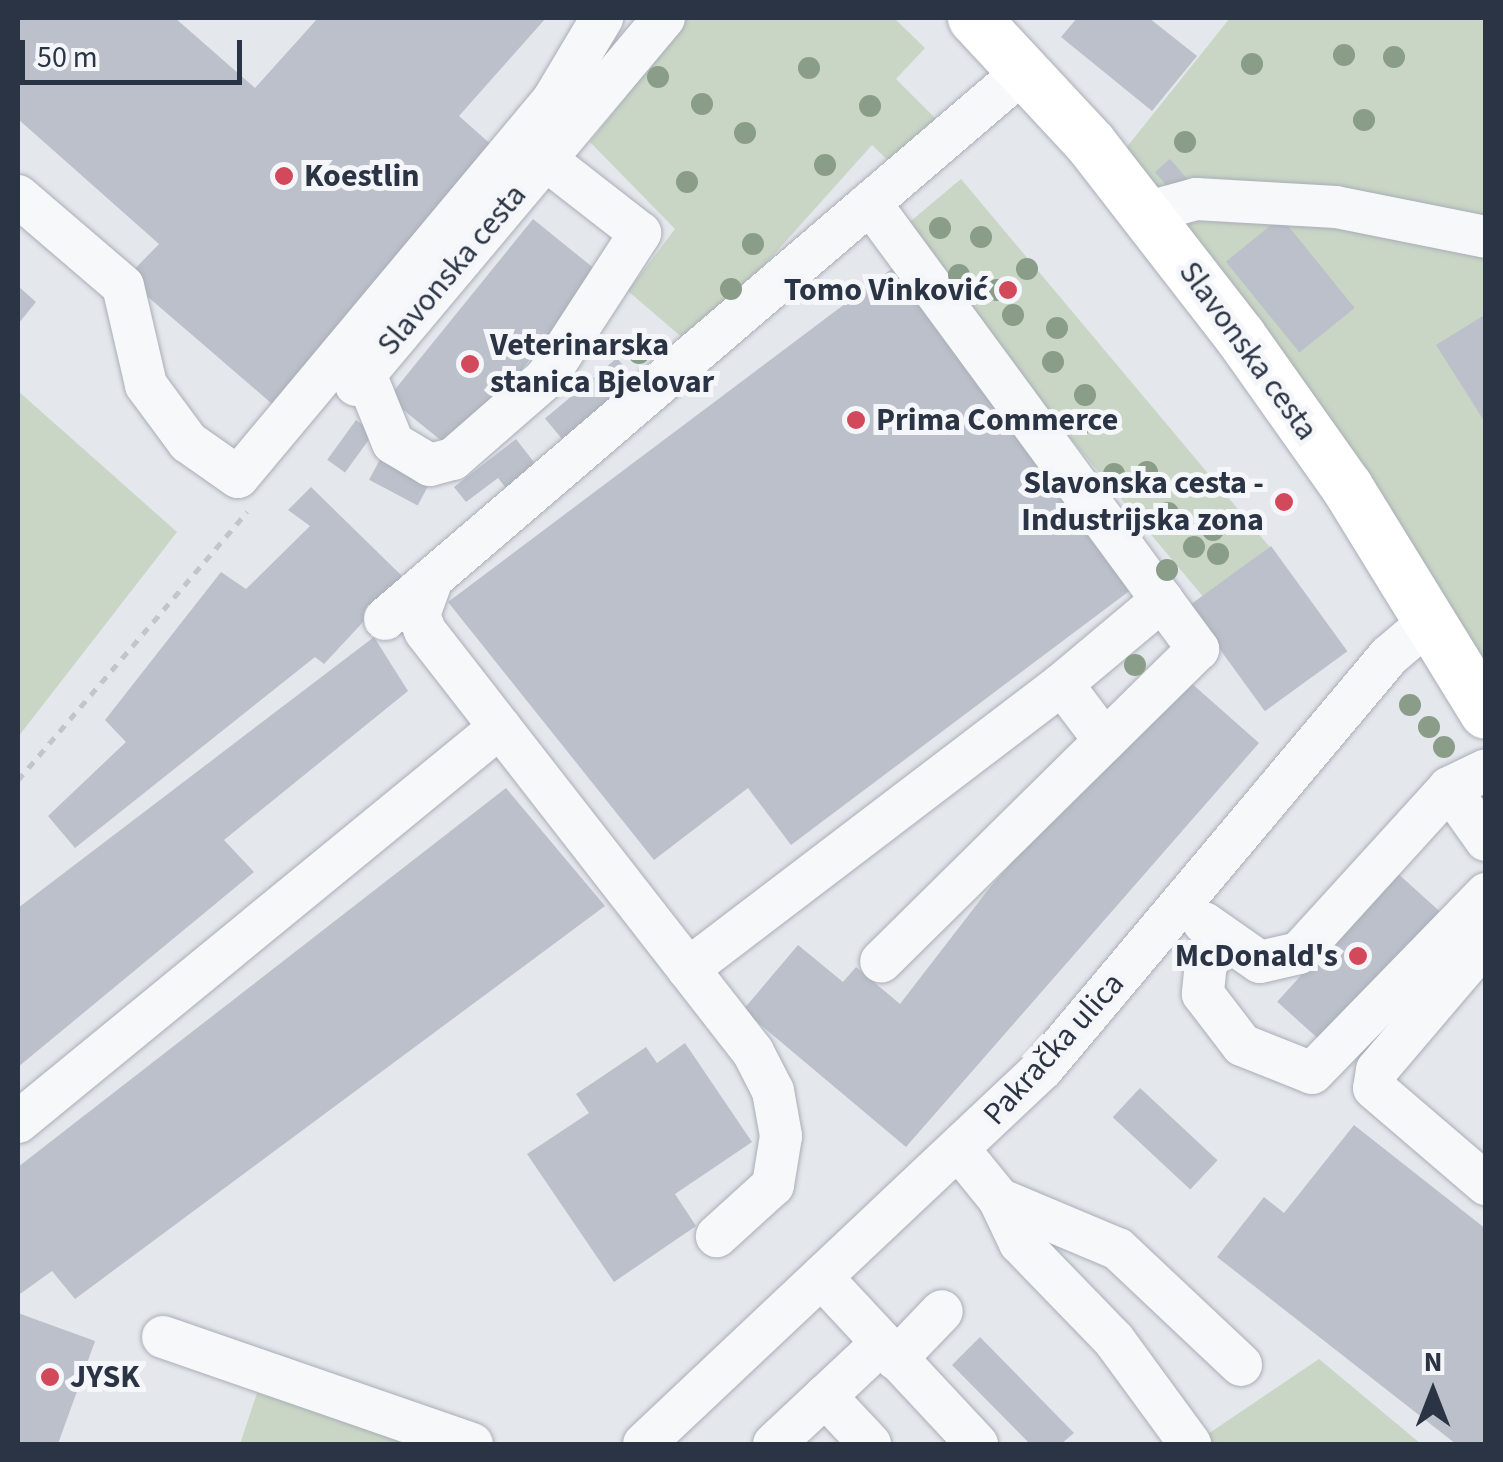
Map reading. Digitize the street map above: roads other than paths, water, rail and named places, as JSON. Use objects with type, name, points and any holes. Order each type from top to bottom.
[{"type":"main road","name":"Slavonska cesta","points":[[985,22],[1145,213],[1347,487],[1486,712]]},
{"type":"street","points":[[18,196],[123,286],[146,385],[188,442],[238,477],[554,100],[602,18]]},
{"type":"street","name":"Slavonska cesta","points":[[545,160],[640,233],[546,378],[453,459],[430,465],[393,443],[361,379],[664,18]]},
{"type":"street","points":[[385,619],[1024,70]]},
{"type":"street","points":[[1145,213],[1196,198],[1336,207],[1486,236]]},
{"type":"street","points":[[870,203],[1198,649],[881,962]]},
{"type":"street","points":[[432,578],[420,615],[425,631],[753,1052],[774,1092],[781,1136],[773,1185],[716,1236]]},
{"type":"street","points":[[688,969],[1062,684],[1162,600]]},
{"type":"street","name":"Pakračka ulica","points":[[644,1444],[960,1152],[1180,904],[1389,656],[1430,621]]},
{"type":"street","points":[[1062,684],[1104,741]]},
{"type":"street","points":[[18,1122],[500,728]]},
{"type":"street","points":[[1180,904],[1260,962],[1299,952],[1467,779],[1486,840]]},
{"type":"street","points":[[1226,940],[1206,962],[1203,994],[1242,1045],[1312,1073],[1486,894]]},
{"type":"street","points":[[1486,942],[1377,1070],[1374,1088],[1486,1184]]},
{"type":"street","points":[[960,1152],[998,1198],[1020,1243],[1114,1340],[1190,1444]]},
{"type":"street","points":[[998,1198],[1118,1249],[1241,1365]]},
{"type":"street","points":[[822,1279],[977,1444]]},
{"type":"street","points":[[774,1444],[825,1396],[942,1311]]},
{"type":"street","points":[[163,1337],[472,1444]]},
{"type":"street","points":[[825,1396],[870,1444]]},
{"type":"place","name":"Koestlin","points":[[284,176]]},
{"type":"place","name":"Tomo Vinković","points":[[1008,290]]},
{"type":"place","name":"Veterinarska stanica Bjelovar","points":[[470,364]]},
{"type":"place","name":"Prima Commerce","points":[[856,420]]},
{"type":"place","name":"Slavonska cesta - Industrijska zona","points":[[1284,502]]},
{"type":"place","name":"McDonald's","points":[[1358,956]]},
{"type":"place","name":"JYSK","points":[[50,1377]]}]
